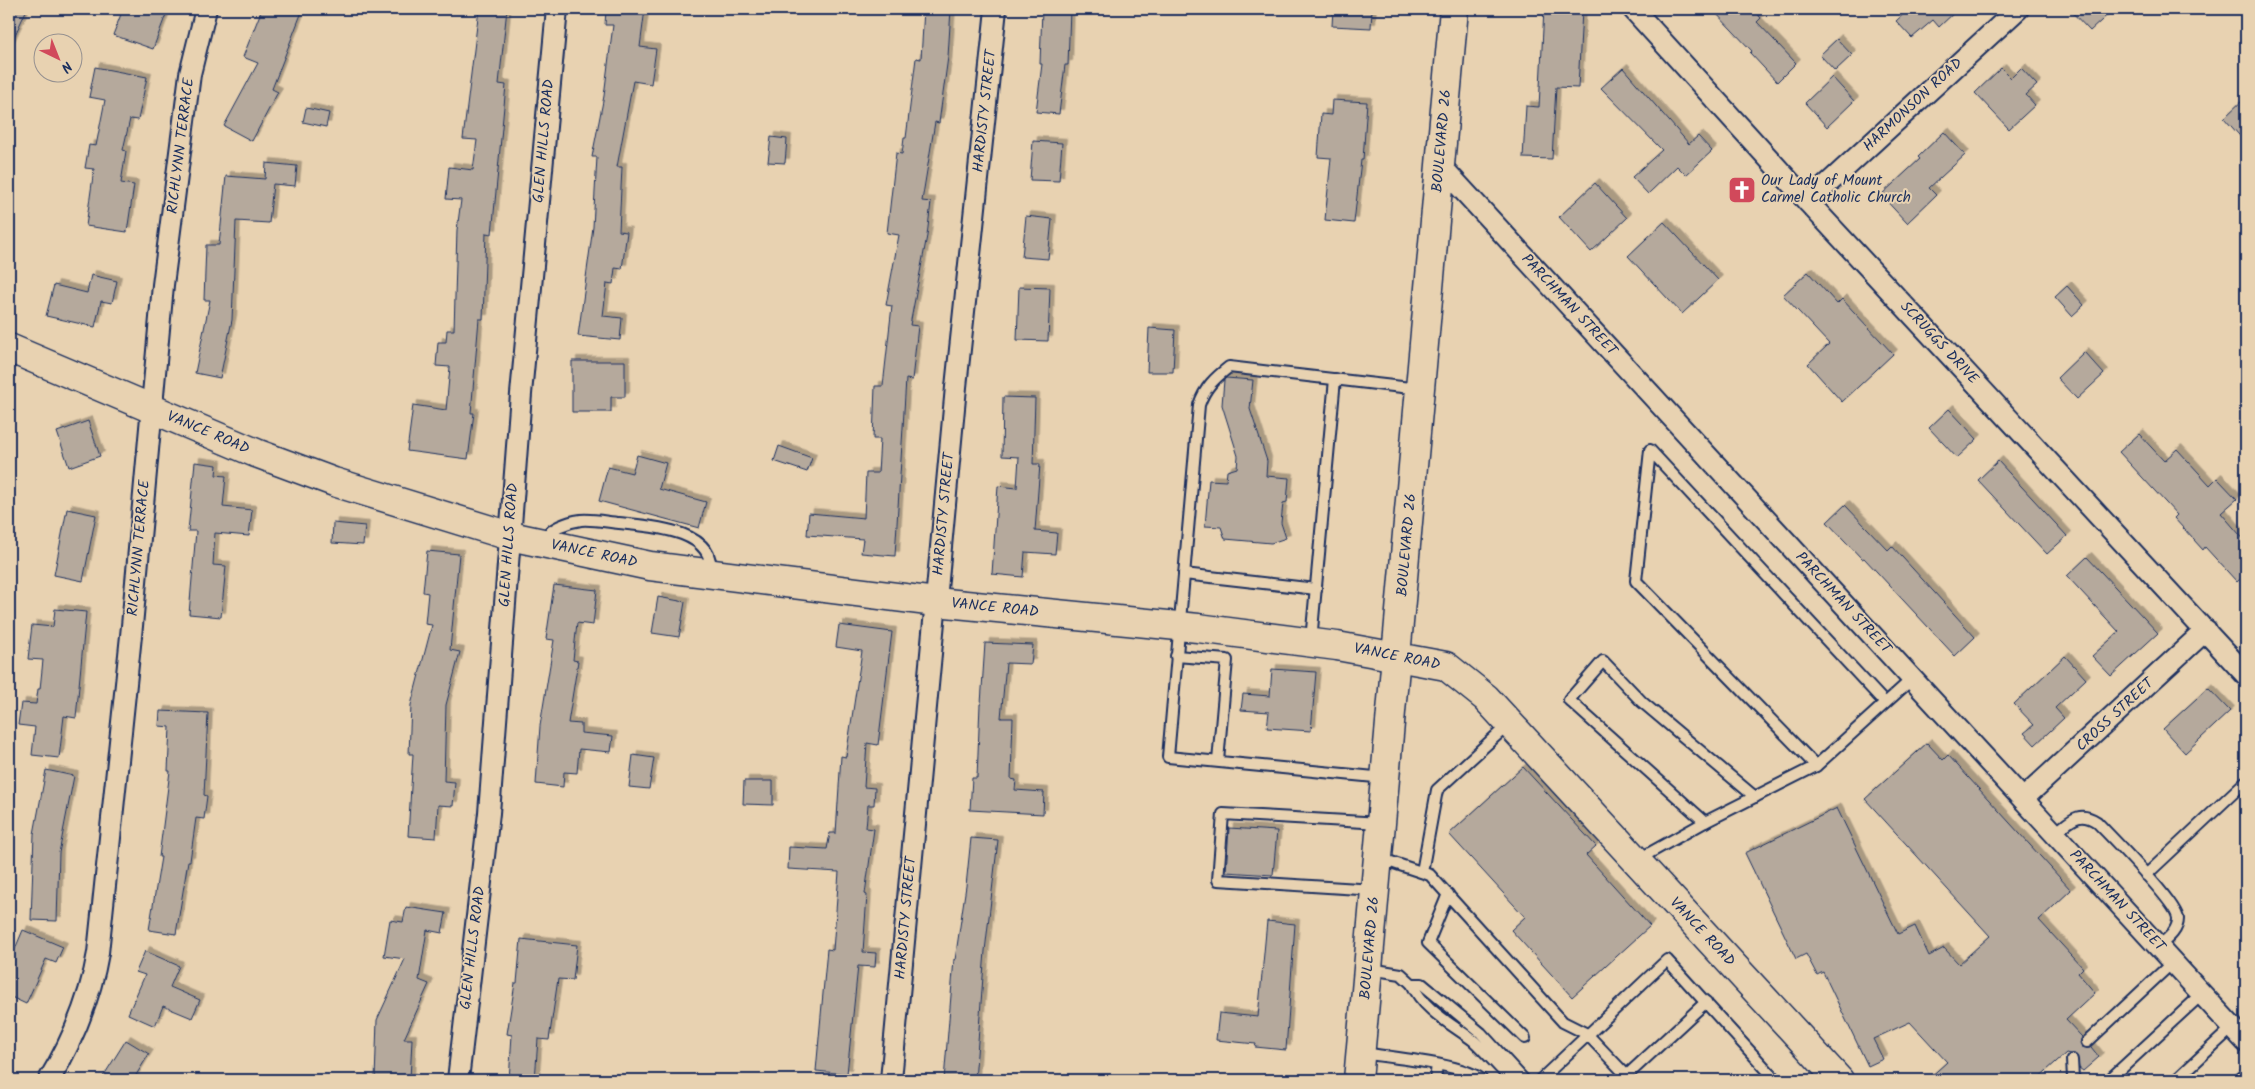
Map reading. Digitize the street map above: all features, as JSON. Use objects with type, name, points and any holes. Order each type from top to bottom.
[{"type":"street","name":"RICHLYNN TERRACE","points":[[49,1080],[66,1052],[82,1016],[93,983],[98,953],[133,616],[163,285],[190,74],[206,9]]},
{"type":"street","name":"GLEN HILLS ROAD","points":[[458,1080],[489,813],[522,374],[557,9]]},
{"type":"street","name":"HARDISTY STREET","points":[[891,1080],[956,388],[996,9]]},
{"type":"street","name":"BOULEVARD 26","points":[[1358,1080],[1454,9]]},
{"type":"street","name":"SCRUGGS DRIVE","points":[[1633,9],[1808,202],[2246,675]]},
{"type":"street","name":"HARMONSON ROAD","points":[[1808,202],[2018,9]]},
{"type":"street","name":"PARCHMAN STREET","points":[[1440,165],[2246,1042]]},
{"type":"street","name":"VANCE ROAD","points":[[9,348],[256,453],[334,482],[510,536],[539,543],[650,566],[936,602],[1178,626],[1311,642],[1446,666],[1486,698],[1839,1080]]},
{"type":"street","name":"CROSS STREET","points":[[2023,799],[2206,630]]},
{"type":"lane","points":[[1386,778],[1168,756],[1178,626],[1199,405],[1203,391],[1229,367],[1420,389]]},
{"type":"lane","points":[[1311,642],[1336,379]]},
{"type":"lane","points":[[1816,766],[1636,581],[1650,450],[1885,703]]},
{"type":"lane","points":[[539,543],[556,528],[583,520],[674,530],[690,538],[705,552],[710,560],[710,574]]},
{"type":"lane","points":[[1184,574],[1316,589]]},
{"type":"lane","points":[[1176,656],[1227,660],[1218,761]]},
{"type":"lane","points":[[1705,822],[1569,700],[1603,661],[1642,702],[1756,797]]},
{"type":"lane","points":[[1636,860],[1705,822],[1816,766],[1912,679]]},
{"type":"lane","points":[[1422,872],[1437,790],[1510,724]]},
{"type":"lane","points":[[2146,875],[2246,781]]},
{"type":"lane","points":[[1376,890],[1218,880],[1223,814],[1382,823]]},
{"type":"lane","points":[[2055,833],[2072,820],[2082,816],[2089,817],[2097,822],[2146,875],[2173,906],[2179,917],[2176,930],[2158,946]]},
{"type":"lane","points":[[1378,858],[1430,875],[1563,1022],[1587,1034],[1624,1078],[1706,1002]]},
{"type":"lane","points":[[1448,894],[1428,943],[1525,1038]]},
{"type":"lane","points":[[1540,1080],[1667,960],[1776,1080]]},
{"type":"lane","points":[[2086,1042],[2173,962]]},
{"type":"lane","points":[[1368,969],[1401,974],[1412,984],[1416,993],[1433,1010],[1475,1042],[1512,1080]]},
{"type":"lane","points":[[1412,984],[1422,984],[1481,1033],[1524,1080]]},
{"type":"lane","points":[[2108,1080],[2202,994]]},
{"type":"lane","points":[[2176,1080],[2233,1027]]},
{"type":"lane","points":[[1361,1052],[1437,1065],[1469,1073],[1482,1080]]},
{"type":"lane","points":[[2072,1060],[2073,1078],[2076,1080]]},
{"type":"lane","points":[[1435,1080],[1437,1065]]},
{"type":"lane","points":[[2238,1080],[2246,1073]]},
{"type":"building","points":[[9,9],[27,9],[9,48]]},
{"type":"building","points":[[123,9],[168,9],[153,49],[113,35]]},
{"type":"building","points":[[262,9],[303,9],[272,89],[278,92],[252,141],[224,126],[258,63],[243,57]]},
{"type":"building","points":[[479,9],[507,9],[499,84],[506,85],[492,234],[486,233],[483,319],[479,319],[471,413],[474,413],[468,459],[407,451],[413,405],[446,410],[450,367],[436,366],[438,342],[446,342],[447,330],[454,330],[457,230],[461,200],[446,199],[449,167],[473,170],[477,140],[463,139]]},
{"type":"building","points":[[606,9],[645,9],[640,47],[656,49],[651,84],[633,81],[617,167],[622,167],[619,231],[627,232],[622,269],[615,268],[613,284],[607,283],[603,316],[622,318],[620,340],[578,336],[593,227],[597,157],[592,157],[604,96],[613,25],[605,25]]},
{"type":"building","points":[[924,9],[951,9],[948,57],[939,123],[935,122],[922,201],[931,202],[927,236],[910,325],[918,326],[912,380],[906,379],[895,556],[861,553],[863,539],[807,535],[809,513],[864,518],[866,473],[878,473],[880,439],[873,439],[875,386],[883,386],[892,306],[886,305],[899,235],[887,233],[896,153],[902,154],[904,138],[906,138],[916,58],[921,59]]},
{"type":"building","points":[[1042,9],[1070,9],[1068,65],[1065,65],[1059,114],[1036,112],[1042,64],[1040,64]]},
{"type":"building","points":[[1333,9],[1372,9],[1371,28],[1332,26]]},
{"type":"building","points":[[1544,9],[1582,10],[1578,88],[1556,87],[1552,159],[1523,158],[1526,106],[1539,107]]},
{"type":"building","points":[[1712,9],[1753,9],[1761,18],[1757,22],[1796,63],[1777,82],[1750,53],[1752,51]]},
{"type":"building","points":[[1909,9],[1958,9],[1939,27],[1933,20],[1912,38],[1896,21]]},
{"type":"building","points":[[2069,9],[2114,9],[2090,31]]},
{"type":"building","points":[[1837,39],[1852,55],[1835,71],[1820,55]]},
{"type":"building","points":[[95,67],[147,77],[138,120],[130,119],[123,150],[126,151],[121,183],[134,185],[127,232],[86,226],[94,169],[85,168],[89,145],[96,146],[105,100],[89,97]]},
{"type":"building","points":[[1623,68],[1689,144],[1698,136],[1712,151],[1686,175],[1677,166],[1648,194],[1632,177],[1662,150],[1601,88]]},
{"type":"building","points":[[2001,68],[2011,78],[2021,68],[2037,85],[2026,95],[2035,105],[2009,129],[1975,93]]},
{"type":"building","points":[[1832,77],[1854,101],[1827,127],[1805,103]]},
{"type":"building","points":[[2246,97],[2246,143],[2224,118]]},
{"type":"building","points":[[1332,100],[1367,102],[1363,160],[1361,160],[1354,223],[1325,220],[1331,158],[1318,157],[1321,114],[1331,115]]},
{"type":"building","points":[[306,108],[329,113],[326,127],[303,122]]},
{"type":"building","points":[[1944,132],[1965,155],[1929,188],[1936,195],[1907,223],[1881,195],[1920,159],[1918,157]]},
{"type":"building","points":[[771,137],[787,139],[785,163],[768,162]]},
{"type":"building","points":[[1033,141],[1062,143],[1059,181],[1030,180]]},
{"type":"building","points":[[266,163],[297,166],[295,186],[273,184],[269,223],[236,221],[232,320],[220,378],[195,373],[210,300],[204,300],[206,245],[219,245],[226,176],[265,179]]},
{"type":"building","points":[[1595,183],[1627,218],[1591,252],[1559,217]]},
{"type":"building","points":[[1026,216],[1052,219],[1048,259],[1022,257]]},
{"type":"building","points":[[1664,222],[1718,280],[1682,314],[1628,256]]},
{"type":"building","points":[[1808,272],[1837,304],[1842,299],[1893,354],[1842,402],[1808,364],[1829,344],[1783,295]]},
{"type":"building","points":[[91,275],[117,281],[112,303],[101,301],[95,327],[46,316],[54,285],[87,293]]},
{"type":"building","points":[[2067,286],[2084,305],[2072,316],[2055,297]]},
{"type":"building","points":[[1019,287],[1050,288],[1048,341],[1017,340]]},
{"type":"building","points":[[1149,328],[1175,330],[1173,372],[1147,372]]},
{"type":"building","points":[[2084,352],[2104,374],[2077,399],[2057,378]]},
{"type":"building","points":[[572,361],[625,361],[625,397],[611,397],[611,412],[572,412]]},
{"type":"building","points":[[1226,378],[1253,380],[1250,409],[1267,461],[1266,476],[1289,478],[1287,502],[1283,503],[1281,523],[1286,538],[1271,543],[1225,539],[1221,527],[1205,526],[1209,480],[1226,481],[1227,471],[1237,468],[1238,456],[1222,405],[1224,380]]},
{"type":"building","points":[[1003,397],[1035,398],[1033,464],[1040,464],[1035,531],[1057,533],[1055,554],[1025,552],[1023,577],[992,574],[998,486],[1017,488],[1019,457],[1002,456]]},
{"type":"building","points":[[1949,409],[1977,439],[1957,458],[1929,428]]},
{"type":"building","points":[[88,421],[100,456],[69,467],[57,432]]},
{"type":"building","points":[[2139,434],[2164,461],[2177,449],[2210,485],[2217,478],[2237,499],[2221,513],[2246,542],[2246,574],[2237,582],[2205,547],[2203,550],[2174,518],[2177,515],[2119,452]]},
{"type":"building","points":[[779,446],[812,458],[807,472],[774,461]]},
{"type":"building","points":[[637,455],[666,463],[659,489],[706,502],[699,528],[599,501],[608,467],[632,473]]},
{"type":"building","points":[[1998,461],[2067,536],[2047,554],[1978,480]]},
{"type":"building","points":[[195,462],[217,465],[216,475],[226,476],[223,507],[252,510],[249,536],[215,533],[213,565],[226,566],[221,617],[189,614],[196,531],[188,531]]},
{"type":"building","points":[[1845,505],[1888,550],[1892,546],[1975,637],[1955,656],[1864,558],[1862,559],[1827,522]]},
{"type":"building","points":[[67,509],[96,515],[83,581],[54,575]]},
{"type":"building","points":[[333,523],[365,526],[363,545],[332,543]]},
{"type":"building","points":[[427,551],[459,554],[450,650],[460,652],[446,705],[444,781],[455,782],[453,806],[438,805],[436,838],[408,836],[413,754],[409,754],[411,705],[432,625],[425,624],[428,593],[423,592]]},
{"type":"building","points":[[2087,557],[2158,633],[2111,676],[2092,656],[2119,632],[2067,576]]},
{"type":"building","points":[[554,585],[597,590],[593,625],[577,623],[573,660],[578,661],[568,723],[581,724],[581,733],[613,736],[611,752],[579,749],[577,773],[564,772],[563,787],[536,784],[540,726],[554,640],[546,639]]},
{"type":"building","points":[[658,597],[685,602],[679,637],[652,633]]},
{"type":"building","points":[[55,609],[86,612],[76,718],[64,716],[59,758],[32,755],[35,727],[18,725],[21,703],[36,704],[38,689],[40,689],[43,660],[28,659],[32,625],[53,627]]},
{"type":"building","points":[[839,625],[892,632],[878,745],[867,743],[864,787],[875,788],[874,805],[868,805],[866,828],[874,829],[865,894],[867,895],[863,952],[876,953],[875,967],[858,966],[847,1074],[816,1071],[827,949],[833,950],[839,872],[788,869],[789,847],[827,849],[830,833],[836,833],[841,756],[846,757],[862,651],[836,647]]},
{"type":"building","points":[[985,643],[1033,645],[1031,664],[1006,663],[1001,718],[1013,718],[1011,779],[1016,780],[1015,790],[1044,792],[1043,814],[970,810],[972,778],[977,778]]},
{"type":"building","points":[[2065,656],[2086,679],[2055,708],[2064,718],[2035,745],[2024,733],[2034,725],[2014,704]]},
{"type":"building","points":[[1272,669],[1316,672],[1311,731],[1267,728],[1269,712],[1241,710],[1243,694],[1270,696]]},
{"type":"building","points":[[2208,688],[2230,711],[2185,753],[2163,729]]},
{"type":"building","points":[[160,711],[208,713],[204,795],[207,796],[204,819],[196,818],[176,934],[149,930],[161,857],[159,857],[170,771],[168,771],[170,727],[159,726]]},
{"type":"building","points":[[1927,743],[1943,760],[1948,755],[2071,890],[2039,920],[2083,968],[2078,973],[2095,993],[2066,1020],[2082,1037],[2080,1043],[2082,1047],[2091,1047],[2099,1057],[2083,1071],[2079,1068],[2077,1056],[2066,1053],[2036,1080],[1927,1080],[1947,1062],[1910,1022],[1873,1039],[1883,1059],[1868,1066],[1823,972],[1817,975],[1806,954],[1796,959],[1745,853],[1837,808],[1898,934],[1915,926],[1929,956],[1944,948],[1959,964],[1990,936],[1865,799]]},
{"type":"building","points":[[633,755],[654,758],[649,789],[629,787]]},
{"type":"building","points":[[1523,767],[1596,846],[1586,855],[1650,926],[1572,997],[1511,930],[1525,917],[1449,834]]},
{"type":"building","points":[[46,770],[74,776],[59,853],[57,921],[31,920],[34,834]]},
{"type":"building","points":[[744,781],[773,781],[773,805],[743,804]]},
{"type":"building","points":[[1229,828],[1277,831],[1273,875],[1226,872]]},
{"type":"building","points":[[971,838],[998,840],[985,951],[975,1080],[944,1080],[954,959],[966,886]]},
{"type":"building","points":[[406,907],[446,913],[442,933],[427,930],[419,980],[429,984],[404,1039],[412,1039],[410,1080],[375,1080],[377,1020],[405,959],[384,956],[390,920],[403,922]]},
{"type":"building","points":[[1267,921],[1295,924],[1286,1050],[1255,1047],[1256,1044],[1216,1040],[1219,1013],[1258,1017]]},
{"type":"building","points":[[23,930],[63,947],[56,963],[46,959],[26,1004],[9,996],[9,963]]},
{"type":"building","points":[[521,939],[577,945],[573,980],[558,979],[549,1040],[538,1039],[535,1080],[509,1080],[512,1035],[507,1034],[515,983],[517,983]]},
{"type":"building","points":[[145,951],[179,966],[170,987],[200,1000],[192,1018],[163,1006],[155,1026],[128,1014],[145,975],[136,972]]},
{"type":"building","points":[[126,1040],[149,1054],[133,1080],[101,1080]]},
{"type":"place","name":"Our Lady of Mount Carmel Catholic Church","points":[[1742,190]]}]
